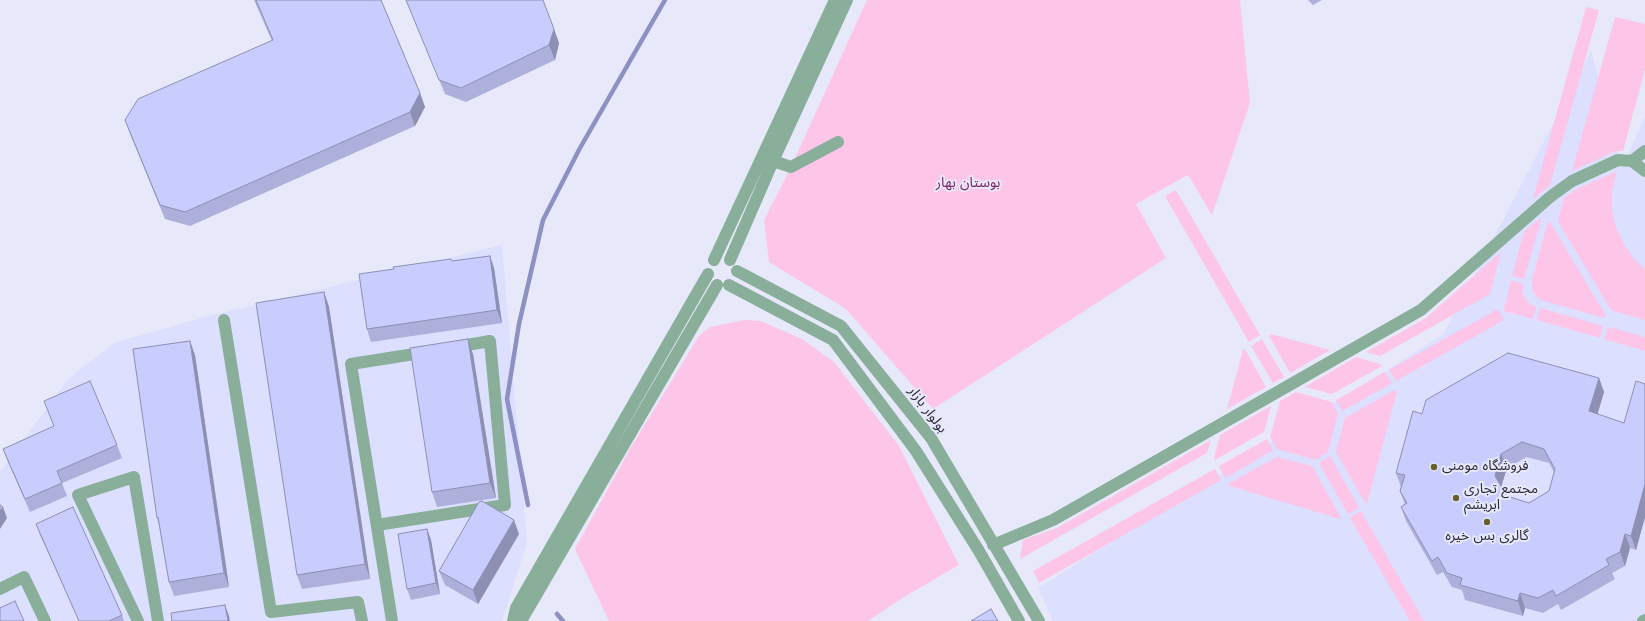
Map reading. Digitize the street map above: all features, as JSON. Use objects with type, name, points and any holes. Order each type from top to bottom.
[{"type":"street","points":[[714,260],[719,258],[727,258],[734,263],[737,271],[735,279],[729,285],[721,287],[713,284],[707,269],[714,260],[835,0]]},
{"type":"street","points":[[730,260],[773,161],[847,0]]},
{"type":"street","points":[[773,161],[791,167],[838,142]]},
{"type":"street","points":[[1632,161],[1645,151]]},
{"type":"street","points":[[993,545],[1053,520],[1421,310],[1551,196],[1572,181],[1618,160],[1632,161],[1645,171]]},
{"type":"street","name":"بولوار بازار","points":[[737,271],[841,326],[931,438],[1038,621]]},
{"type":"street","points":[[513,621],[516,608],[708,274]]},
{"type":"street","points":[[729,285],[833,340],[916,451],[979,551],[1019,621]]},
{"type":"street","points":[[521,621],[717,286]]},
{"type":"street","points":[[224,320],[271,612],[358,602],[362,621]]},
{"type":"street","points":[[376,525],[505,504],[490,341],[351,364],[376,525],[392,621]]},
{"type":"street","points":[[138,621],[78,495],[134,477],[158,621]]},
{"type":"street","points":[[0,589],[24,577],[45,621]]},
{"type":"shaded area","points":[[1591,51],[1622,168],[1645,116],[1645,621],[1053,621],[1038,588],[1443,335]]},
{"type":"shaded area","points":[[502,245],[527,543],[502,621],[0,621],[0,472],[68,379],[114,343],[209,316]]},
{"type":"green space","name":"بوستان بهار","points":[[867,0],[1240,0],[1250,103],[1212,215],[1188,175],[1136,204],[1166,258],[933,409],[846,309],[769,262],[764,220],[791,167]]},
{"type":"green space","points":[[1586,7],[1599,10],[1550,185],[1533,199]]},
{"type":"green space","points":[[1615,17],[1645,24],[1645,69],[1623,151],[1616,151],[1572,171]]},
{"type":"green space","points":[[1617,171],[1612,191],[1612,210],[1616,227],[1624,244],[1634,259],[1645,269],[1645,320],[1611,310],[1558,221],[1564,198],[1577,189]]},
{"type":"green space","points":[[1176,190],[1260,335],[1249,342],[1165,196]]},
{"type":"green space","points":[[1542,217],[1524,279],[1512,276],[1524,232]]},
{"type":"green space","points":[[1548,222],[1550,222],[1606,316],[1605,318],[1544,301],[1538,298],[1534,293],[1532,280]]},
{"type":"green space","points":[[1501,252],[1490,294],[1380,356],[1366,352],[1426,318]]},
{"type":"green space","points":[[1511,280],[1523,284],[1522,292],[1525,298],[1529,303],[1536,307],[1533,319],[1504,311]]},
{"type":"green space","points":[[1540,308],[1603,326],[1600,338],[1537,320]]},
{"type":"green space","points":[[1498,309],[1504,320],[1396,381],[1389,370]]},
{"type":"green space","points":[[745,320],[761,321],[802,339],[834,362],[899,446],[959,565],[904,597],[868,621],[609,621],[575,549],[630,449],[699,336],[710,327]]},
{"type":"green space","points":[[1608,327],[1645,337],[1645,351],[1604,339]]},
{"type":"green space","points":[[1271,334],[1330,350],[1290,373],[1269,336]]},
{"type":"green space","points":[[1262,339],[1284,377],[1273,383],[1251,346]]},
{"type":"green space","points":[[1245,349],[1266,387],[1227,409],[1243,350]]},
{"type":"green space","points":[[1356,357],[1380,364],[1382,366],[1332,394],[1305,387]]},
{"type":"green space","points":[[1385,372],[1392,383],[1342,411],[1336,400]]},
{"type":"green space","points":[[1395,390],[1397,392],[1366,504],[1336,452],[1345,418]]},
{"type":"green space","points":[[1296,392],[1332,402],[1338,414],[1328,452],[1316,460],[1277,449],[1270,437],[1280,401]]},
{"type":"green space","points":[[1271,406],[1264,432],[1215,460],[1214,458],[1220,435]]},
{"type":"green space","points":[[1267,439],[1273,450],[1225,478],[1219,466]]},
{"type":"green space","points":[[1211,440],[1207,453],[1020,559],[1023,540],[1057,528]]},
{"type":"green space","points":[[1330,456],[1359,508],[1348,514],[1319,463]]},
{"type":"green space","points":[[1277,457],[1312,466],[1341,518],[1340,519],[1230,486],[1228,484]]},
{"type":"green space","points":[[1215,469],[1221,480],[1039,583],[1033,571]]},
{"type":"green space","points":[[1361,511],[1424,621],[1410,621],[1350,518]]},
{"type":"building","points":[[256,0],[381,0],[420,93],[410,112],[185,212],[160,205],[125,120],[138,99],[273,40]]},
{"type":"building","points":[[406,0],[543,0],[554,29],[549,45],[461,88],[439,80]]},
{"type":"building","points":[[490,256],[497,310],[367,329],[359,274],[394,269],[393,267],[451,259],[452,261]]},
{"type":"building","points":[[324,292],[365,564],[297,575],[256,303]]},
{"type":"building","points":[[468,339],[490,483],[432,492],[410,348]]},
{"type":"building","points":[[190,341],[224,573],[169,582],[158,517],[157,518],[133,349]]},
{"type":"building","name":"مجتمع تجاری ابریشم","points":[[1508,353],[1599,378],[1589,411],[1624,423],[1636,381],[1645,384],[1645,484],[1631,536],[1625,534],[1620,552],[1606,559],[1609,565],[1556,596],[1553,590],[1538,598],[1520,593],[1518,601],[1460,585],[1462,578],[1447,573],[1438,557],[1432,561],[1401,507],[1407,503],[1400,491],[1405,475],[1396,473],[1413,411],[1422,414],[1426,400]],"holes":[[[1522,442],[1544,449],[1555,469],[1549,491],[1529,503],[1507,496],[1495,476],[1501,454]]]},
{"type":"building","points":[[90,381],[117,445],[57,471],[62,483],[25,499],[3,449],[54,426],[44,401]]},
{"type":"building","points":[[482,501],[514,520],[473,590],[439,571],[479,502]]},
{"type":"building","points":[[73,507],[122,615],[109,621],[79,621],[36,524]]},
{"type":"building","points":[[427,529],[436,583],[407,589],[398,534]]},
{"type":"building","points":[[15,601],[24,621],[0,621],[0,608]]},
{"type":"building","points":[[225,605],[228,621],[172,621],[171,613]]},
{"type":"building","points":[[991,609],[998,621],[971,621]]},
{"type":"waterway","points":[[528,505],[507,399],[519,324],[543,220],[580,148],[665,0]]},
{"type":"waterway","points":[[557,614],[563,621]]},
{"type":"place","name":"فروشگاه مومنی","points":[[1434,467]]},
{"type":"place","name":"مجتمع تجاری ابریشم","points":[[1456,498]]},
{"type":"place","name":"گالری بس خیره","points":[[1487,522]]}]
